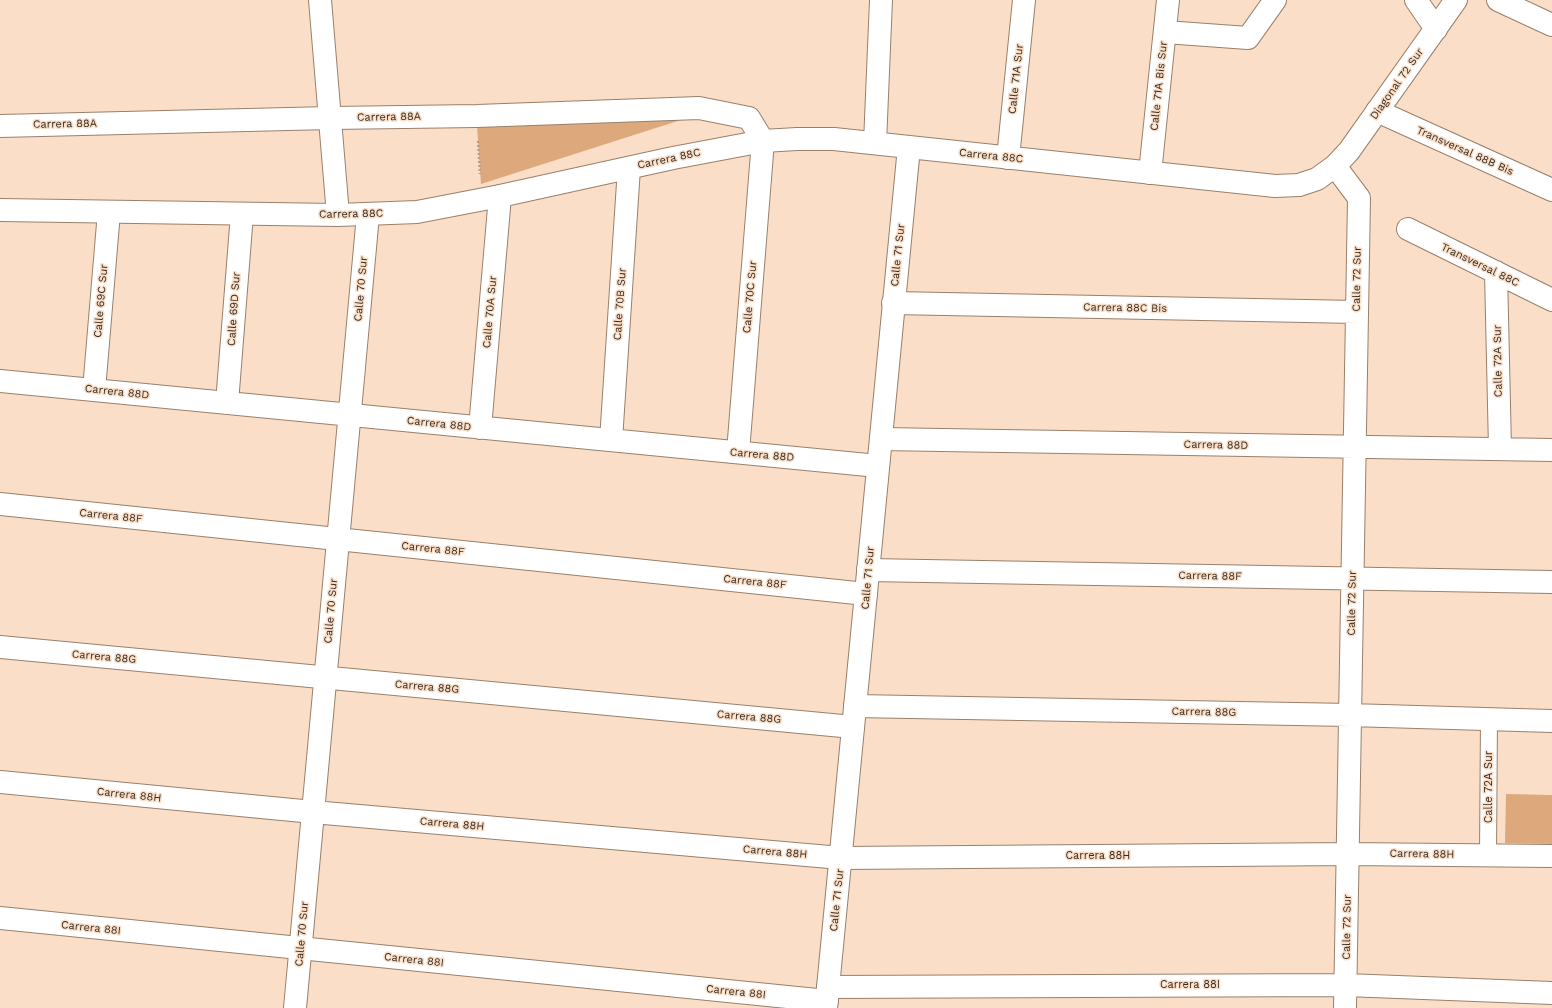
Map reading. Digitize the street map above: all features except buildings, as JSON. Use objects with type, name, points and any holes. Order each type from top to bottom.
[{"type":"street","points":[[320,0],[338,215]]},
{"type":"street","points":[[875,143],[881,0]]},
{"type":"street","name":"Calle 71A Sur","points":[[1008,158],[1024,0]]},
{"type":"street","name":"Calle 71A Bis Sur","points":[[1150,172],[1168,0]]},
{"type":"street","points":[[1165,32],[1248,38],[1275,0]]},
{"type":"street","points":[[1416,0],[1436,29]]},
{"type":"street","name":"Diagonal 72 Sur","points":[[1335,166],[1350,151],[1456,0]]},
{"type":"street","points":[[1498,0],[1552,25]]},
{"type":"street","name":"Carrera 88A","points":[[0,126],[477,116],[699,108],[727,112],[749,118],[762,142]]},
{"type":"street","name":"Transversal 88B Bis","points":[[1377,111],[1552,190]]},
{"type":"street","name":"Carrera 88C","points":[[0,210],[338,215],[416,212],[762,142],[834,139],[1275,186],[1299,185],[1317,179],[1335,166]]},
{"type":"street","name":"Calle 70C Sur","points":[[738,452],[762,142]]},
{"type":"street","name":"Calle 71 Sur","points":[[827,998],[909,147]]},
{"type":"street","name":"Calle 72 Sur","points":[[1335,166],[1359,198],[1345,1008]]},
{"type":"street","name":"Calle 70B Sur","points":[[611,440],[629,168]]},
{"type":"street","name":"Calle 70A Sur","points":[[480,428],[491,198]]},
{"type":"street","name":"Calle 69C Sur","points":[[94,390],[108,212]]},
{"type":"street","name":"Calle 69D Sur","points":[[227,403],[242,214]]},
{"type":"street","name":"Calle 70 Sur","points":[[295,1008],[368,215]]},
{"type":"street","name":"Transversal 88C","points":[[1408,229],[1552,300]]},
{"type":"street","name":"Calle 72A Sur","points":[[1496,272],[1500,449]]},
{"type":"street","name":"Carrera 88C Bis","points":[[894,303],[1357,312]]},
{"type":"street","name":"Carrera 88D","points":[[0,381],[878,466]]},
{"type":"street","name":"Carrera 88D","points":[[881,439],[1552,450]]},
{"type":"street","name":"Carrera 88F","points":[[0,504],[866,594]]},
{"type":"street","name":"Carrera 88F","points":[[868,570],[1552,582]]},
{"type":"street","name":"Carrera 88G","points":[[0,648],[853,728]]},
{"type":"street","name":"Carrera 88G","points":[[855,706],[1350,715],[1552,721]]},
{"type":"street","name":"Carrera 88H","points":[[0,782],[313,812],[841,858],[1348,854],[1552,856]]},
{"type":"street","name":"Carrera 88I","points":[[0,918],[827,998],[1346,985],[1552,993]]},
{"type":"lane","name":"Calle 72A Sur","points":[[1488,855],[1489,719]]},
{"type":"path","points":[[477,116],[491,198]]},
{"type":"shaded area","points":[[687,118],[481,184],[477,126]]},
{"type":"shaded area","points":[[1506,794],[1552,795],[1552,844],[1505,843]]}]
